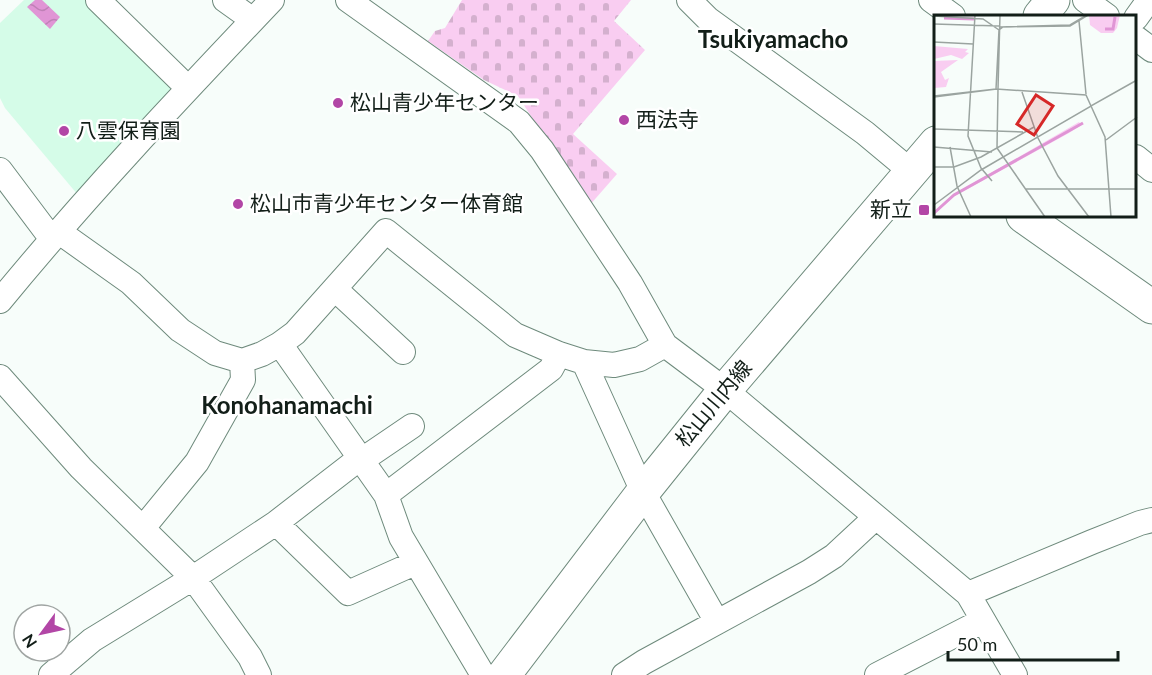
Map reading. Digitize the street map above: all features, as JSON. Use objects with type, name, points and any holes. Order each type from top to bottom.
[{"type":"main road","points":[[1041,15],[1053,0]]},
{"type":"main road","name":"松山川内線","points":[[504,675],[643,492],[725,390],[934,148]]},
{"type":"main road","points":[[1026,218],[1152,307]]},
{"type":"street","points":[[98,0],[188,88]]},
{"type":"street","points":[[225,0],[253,20]]},
{"type":"street","points":[[0,301],[55,234],[272,0]]},
{"type":"street","points":[[349,0],[519,122],[542,150],[630,283],[665,345],[725,390],[968,594],[1015,675]]},
{"type":"street","points":[[689,0],[708,19],[865,133],[913,173]]},
{"type":"street","points":[[931,0],[952,15]]},
{"type":"street","points":[[1085,0],[1106,15]]},
{"type":"street","points":[[1137,17],[1149,0]]},
{"type":"street","points":[[1137,39],[1152,50]]},
{"type":"street","points":[[1137,158],[1152,170]]},
{"type":"street","points":[[0,170],[55,234],[131,283],[180,330],[215,353],[242,361],[262,354],[295,333],[386,231],[515,335],[559,354],[584,362],[614,365],[640,359],[665,345]]},
{"type":"street","points":[[335,289],[403,352]]},
{"type":"street","points":[[280,344],[386,495],[401,537],[483,675]]},
{"type":"street","points":[[386,495],[550,369],[559,354]]},
{"type":"street","points":[[143,528],[196,462],[243,380],[242,361]]},
{"type":"street","points":[[584,362],[643,492],[717,622]]},
{"type":"street","points":[[0,377],[81,468],[194,578],[250,657],[259,675]]},
{"type":"street","points":[[51,675],[92,640],[194,578],[276,523],[361,459],[412,426]]},
{"type":"street","points":[[624,675],[809,572],[834,556],[876,517]]},
{"type":"street","points":[[968,594],[1140,522],[1152,520]]},
{"type":"street","points":[[276,523],[348,593],[415,562]]},
{"type":"street","points":[[877,675],[982,621]]},
{"type":"shaded area","points":[[24,0],[88,0],[170,80],[172,92],[78,195],[5,108],[0,98],[0,23]]},
{"type":"green space","points":[[462,0],[631,0],[614,21],[645,50],[573,134],[617,174],[589,206],[518,96],[484,80],[428,41],[435,31],[445,28]]},
{"type":"water","points":[[35,0],[42,0],[60,17],[50,29],[27,7]]},
{"type":"place","name":"松山青少年センター","points":[[338,103]]},
{"type":"place","name":"西法寺","points":[[624,120]]},
{"type":"place","name":"八雲保育園","points":[[64,131]]},
{"type":"place","name":"松山市青少年センター体育館","points":[[238,204]]},
{"type":"place","name":"新立","points":[[924,210]]},
{"type":"district","name":"Tsukiyamacho","points":[[773,40]]},
{"type":"district","name":"Konohanamachi","points":[[287,406]]}]
